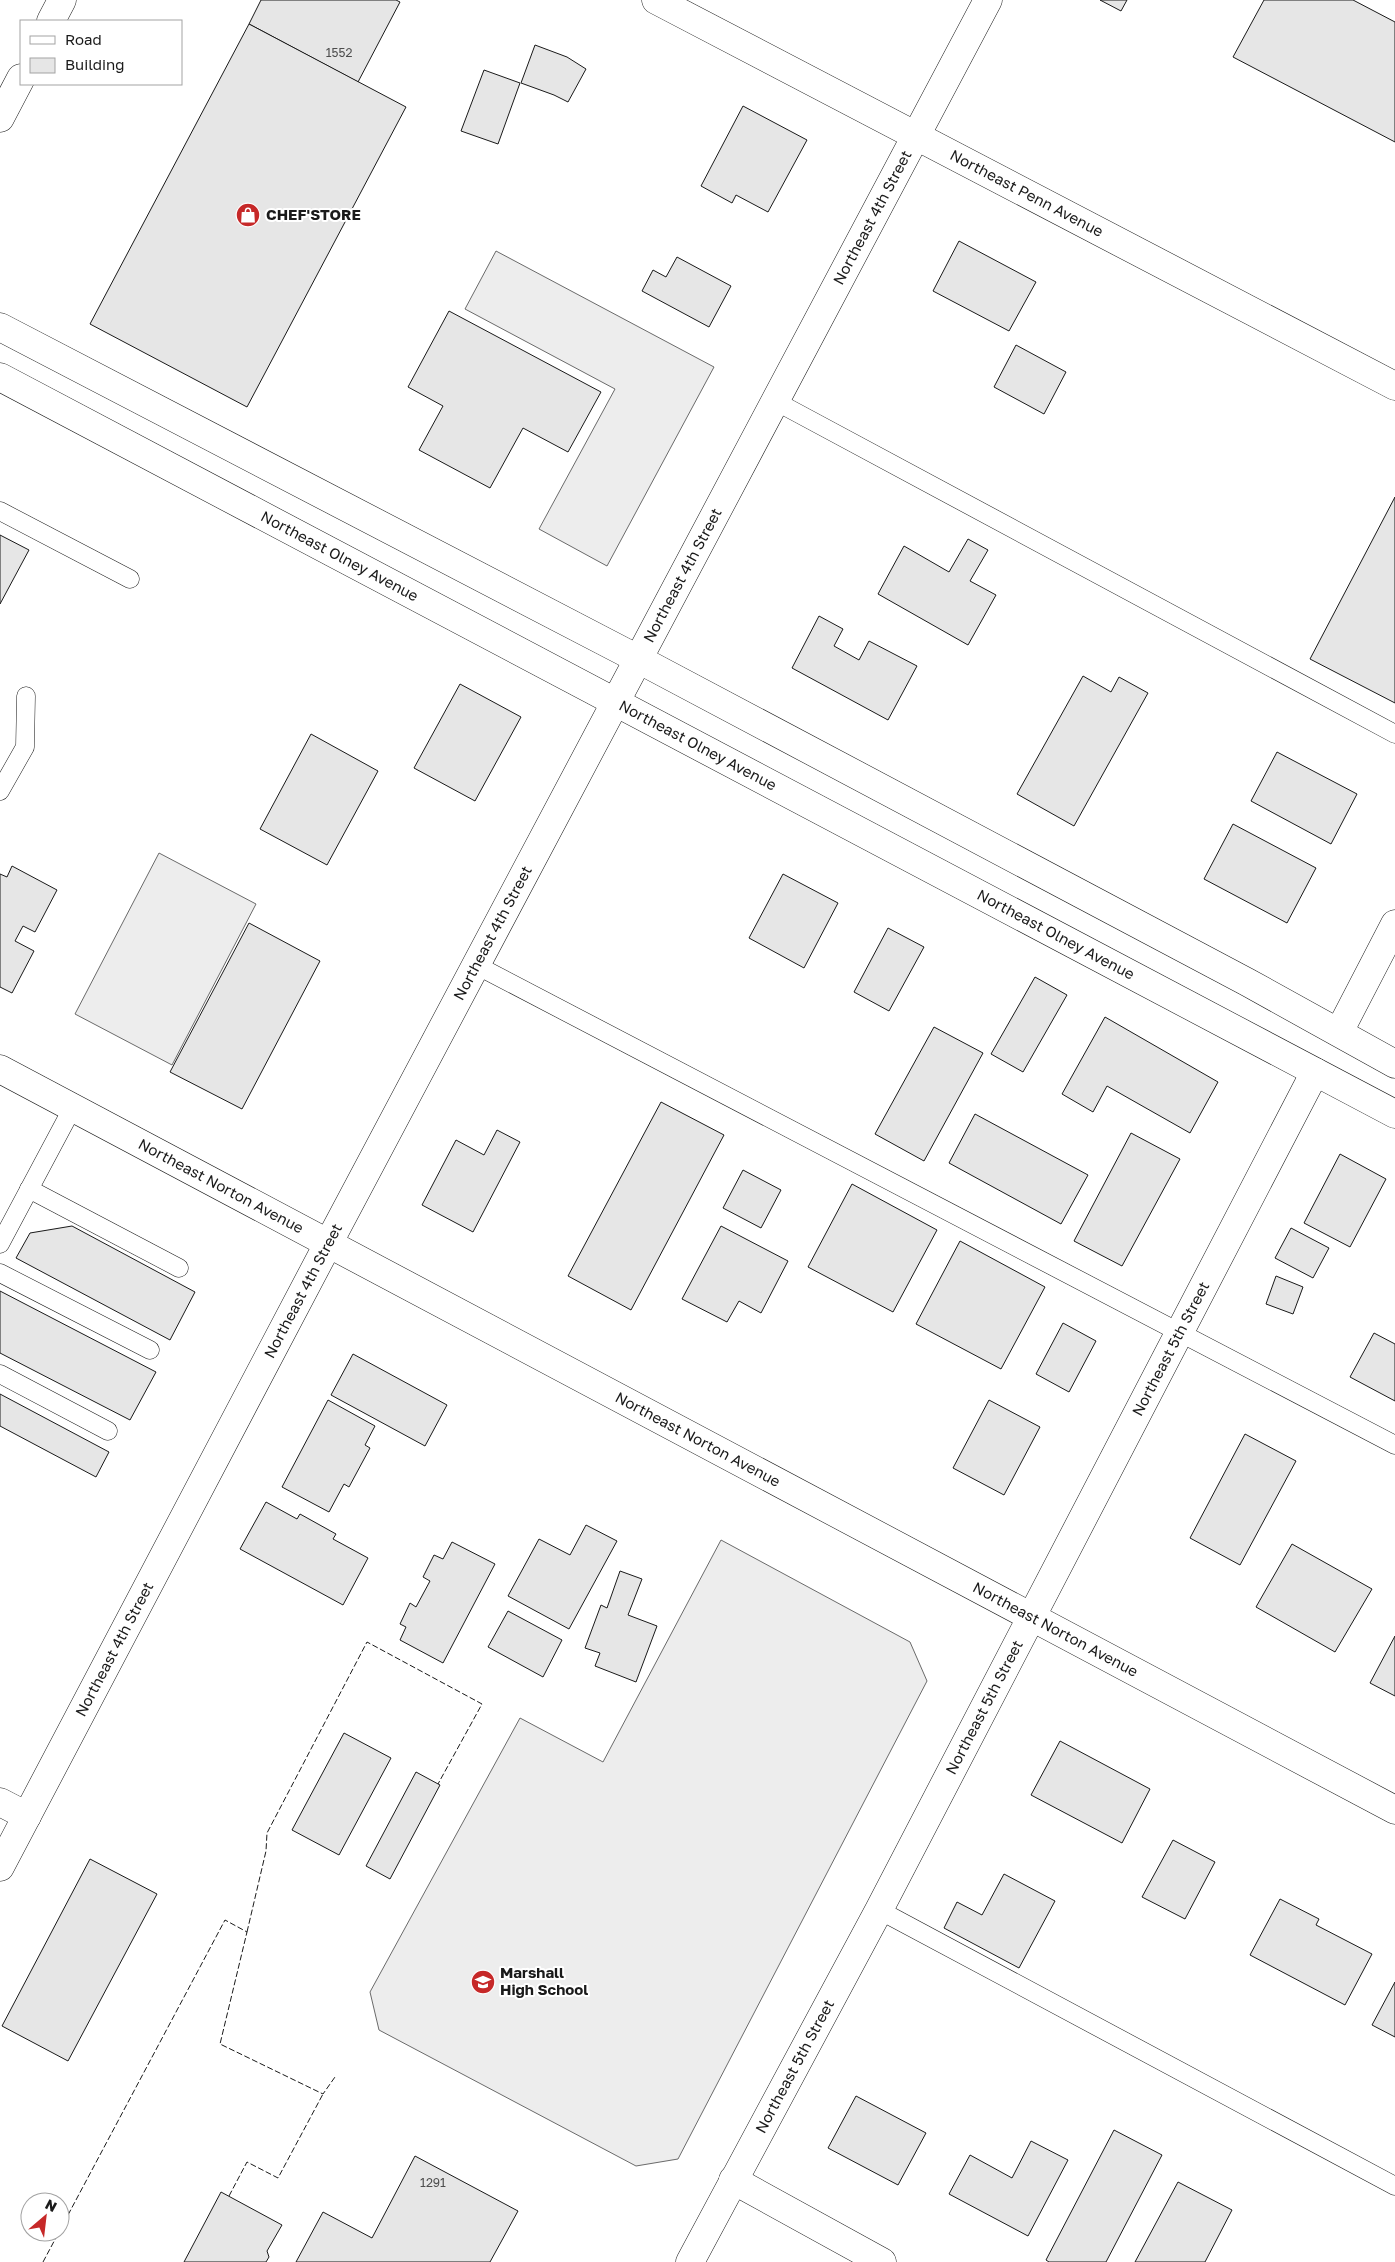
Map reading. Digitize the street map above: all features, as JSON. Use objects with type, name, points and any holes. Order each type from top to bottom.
[{"type":"street","points":[[52,20],[62,0]]},
{"type":"street","name":"Northeast Penn Avenue","points":[[656,0],[1395,386]]},
{"type":"street","name":"Northeast 4th Street","points":[[0,1867],[988,0]]},
{"type":"street","points":[[0,118],[20,80]]},
{"type":"street","points":[[0,327],[638,659],[1339,1032],[1395,1064]]},
{"type":"street","name":"Northeast Olney Avenue","points":[[0,377],[1395,1114]]},
{"type":"street","points":[[1339,1032],[1395,924]]},
{"type":"street","name":"Northeast Norton Avenue","points":[[0,1069],[1395,1810]]},
{"type":"street","name":"Northeast 5th Street","points":[[690,2262],[879,1910],[1181,1333],[1315,1072]]},
{"type":"street","points":[[0,1802],[27,1816]]},
{"type":"street","points":[[733,2180],[882,2262]]},
{"type":"lane","points":[[776,402],[1395,734]]},
{"type":"lane","points":[[0,511],[130,579]]},
{"type":"lane","points":[[0,791],[25,747],[26,696]]},
{"type":"lane","points":[[476,965],[1395,1445]]},
{"type":"lane","points":[[0,1244],[72,1107]]},
{"type":"lane","points":[[29,1189],[179,1268]]},
{"type":"lane","points":[[0,1273],[150,1350]]},
{"type":"lane","points":[[0,1374],[108,1431]]},
{"type":"lane","points":[[879,1910],[1395,2186]]},
{"type":"shaded area","points":[[496,251],[714,367],[607,566],[539,529],[615,389],[465,309]]},
{"type":"shaded area","points":[[159,853],[256,904],[172,1065],[75,1014]]},
{"type":"shaded area","points":[[721,1540],[910,1642],[927,1681],[678,2159],[636,2166],[379,2030],[370,1992],[520,1718],[603,1762]]},
{"type":"building","points":[[261,0],[396,0],[400,2],[358,82],[249,24]]},
{"type":"building","points":[[1100,0],[1127,0],[1121,11]]},
{"type":"building","points":[[1264,0],[1353,0],[1395,22],[1395,142],[1233,57]]},
{"type":"building","name":"CHEF'STORE","points":[[249,24],[406,107],[247,407],[90,324]]},
{"type":"building","points":[[535,45],[567,57],[586,69],[568,102],[521,83]]},
{"type":"building","points":[[484,70],[520,83],[498,144],[461,131]]},
{"type":"building","points":[[743,106],[807,140],[768,212],[736,195],[732,203],[701,186]]},
{"type":"building","points":[[959,241],[1036,282],[1009,331],[933,291]]},
{"type":"building","points":[[677,257],[731,286],[709,327],[642,291],[653,270],[666,277]]},
{"type":"building","points":[[449,311],[601,392],[568,452],[523,428],[490,488],[419,450],[443,406],[408,387]]},
{"type":"building","points":[[1016,345],[1066,372],[1044,414],[994,387]]},
{"type":"building","points":[[1395,497],[1395,703],[1310,659]]},
{"type":"building","points":[[0,535],[29,550],[0,604]]},
{"type":"building","points":[[968,539],[988,550],[970,581],[996,595],[968,645],[878,594],[904,546],[949,572]]},
{"type":"building","points":[[819,616],[843,629],[834,646],[859,660],[869,641],[917,666],[888,720],[792,668]]},
{"type":"building","points":[[1083,676],[1111,692],[1119,677],[1148,693],[1074,826],[1017,794]]},
{"type":"building","points":[[460,684],[521,717],[475,801],[414,768]]},
{"type":"building","points":[[311,734],[378,771],[327,865],[260,829]]},
{"type":"building","points":[[1277,752],[1357,794],[1331,844],[1251,801]]},
{"type":"building","points":[[1233,824],[1316,868],[1287,923],[1204,879]]},
{"type":"building","points":[[12,866],[57,890],[35,932],[23,926],[15,941],[34,951],[12,993],[0,987],[0,874],[7,877]]},
{"type":"building","points":[[783,874],[838,903],[804,968],[749,938]]},
{"type":"building","points":[[249,923],[320,961],[242,1109],[170,1072]]},
{"type":"building","points":[[888,928],[924,947],[889,1011],[854,992]]},
{"type":"building","points":[[1035,977],[1067,995],[1023,1072],[991,1054]]},
{"type":"building","points":[[1105,1017],[1218,1082],[1190,1133],[1107,1086],[1093,1112],[1062,1094]]},
{"type":"building","points":[[934,1027],[983,1053],[924,1161],[875,1134]]},
{"type":"building","points":[[661,1102],[724,1135],[631,1310],[568,1276]]},
{"type":"building","points":[[975,1114],[1088,1175],[1061,1224],[949,1163]]},
{"type":"building","points":[[497,1130],[520,1142],[473,1232],[422,1205],[456,1140],[484,1155]]},
{"type":"building","points":[[1131,1133],[1180,1159],[1122,1266],[1074,1241]]},
{"type":"building","points":[[1340,1154],[1386,1179],[1350,1247],[1304,1223]]},
{"type":"building","points":[[743,1170],[781,1190],[761,1228],[723,1208]]},
{"type":"building","points":[[852,1184],[937,1230],[893,1312],[808,1267]]},
{"type":"building","points":[[72,1226],[195,1292],[170,1340],[16,1258],[30,1233]]},
{"type":"building","points":[[721,1226],[788,1261],[761,1313],[739,1301],[727,1322],[682,1299]]},
{"type":"building","points":[[1291,1228],[1329,1248],[1313,1278],[1275,1258]]},
{"type":"building","points":[[960,1241],[1045,1287],[1001,1369],[916,1324]]},
{"type":"building","points":[[1276,1276],[1303,1287],[1293,1314],[1266,1304]]},
{"type":"building","points":[[0,1291],[156,1372],[130,1420],[0,1353]]},
{"type":"building","points":[[1063,1323],[1096,1341],[1069,1392],[1036,1374]]},
{"type":"building","points":[[1374,1333],[1395,1344],[1395,1401],[1350,1377]]},
{"type":"building","points":[[353,1354],[447,1405],[425,1446],[331,1395]]},
{"type":"building","points":[[0,1394],[109,1452],[96,1477],[0,1426]]},
{"type":"building","points":[[328,1400],[375,1426],[365,1445],[370,1448],[349,1487],[344,1484],[329,1512],[282,1487]]},
{"type":"building","points":[[989,1400],[1040,1427],[1004,1495],[953,1468]]},
{"type":"building","points":[[1245,1434],[1296,1461],[1240,1565],[1190,1538]]},
{"type":"building","points":[[266,1502],[297,1519],[300,1514],[336,1534],[333,1539],[368,1558],[343,1605],[240,1549]]},
{"type":"building","points":[[586,1525],[617,1541],[569,1629],[508,1596],[539,1539],[570,1555]]},
{"type":"building","points":[[452,1542],[495,1564],[443,1663],[400,1640],[406,1627],[400,1624],[410,1603],[416,1607],[430,1581],[423,1577],[434,1555],[443,1559]]},
{"type":"building","points":[[1292,1544],[1372,1589],[1335,1652],[1256,1607]]},
{"type":"building","points":[[620,1571],[642,1579],[628,1615],[657,1626],[636,1682],[595,1666],[600,1653],[585,1648],[601,1605],[607,1608]]},
{"type":"building","points":[[508,1611],[562,1640],[543,1677],[488,1647]]},
{"type":"building","points":[[1395,1636],[1395,1696],[1370,1683]]},
{"type":"building","points":[[344,1733],[391,1758],[339,1855],[292,1830]]},
{"type":"building","points":[[1060,1741],[1150,1789],[1122,1843],[1031,1795]]},
{"type":"building","points":[[416,1772],[440,1785],[390,1879],[366,1866]]},
{"type":"building","points":[[1173,1840],[1215,1862],[1185,1919],[1142,1897]]},
{"type":"building","points":[[90,1859],[157,1894],[68,2061],[2,2026]]},
{"type":"building","points":[[1004,1874],[1055,1901],[1019,1968],[944,1928],[957,1902],[982,1915]]},
{"type":"building","points":[[1280,1899],[1319,1919],[1316,1925],[1372,1954],[1345,2005],[1250,1955]]},
{"type":"building","points":[[1395,1982],[1395,2037],[1372,2025]]},
{"type":"building","points":[[856,2096],[926,2133],[898,2185],[828,2148]]},
{"type":"building","points":[[1114,2130],[1162,2155],[1106,2262],[1049,2262],[1046,2260]]},
{"type":"building","points":[[1031,2141],[1068,2160],[1028,2236],[949,2194],[970,2155],[1012,2178]]},
{"type":"building","points":[[415,2156],[518,2211],[490,2262],[296,2262],[323,2212],[372,2238]]},
{"type":"building","points":[[1178,2182],[1232,2210],[1205,2262],[1135,2262]]},
{"type":"building","points":[[221,2192],[282,2225],[267,2251],[269,2257],[266,2262],[184,2262]]},
{"type":"fence","points":[[247,1932],[266,1851],[267,1833],[367,1642],[482,1704],[438,1784]]},
{"type":"fence","points":[[70,2211],[225,1920],[247,1932],[220,2044],[323,2094],[335,2077]]},
{"type":"fence","points":[[229,2196],[247,2162],[278,2178],[323,2094]]},
{"type":"fence","points":[[43,2262],[54,2242]]},
{"type":"place","name":"CHEF'STORE","points":[[248,215]]},
{"type":"place","name":"Marshall High School","points":[[483,1982]]}]
